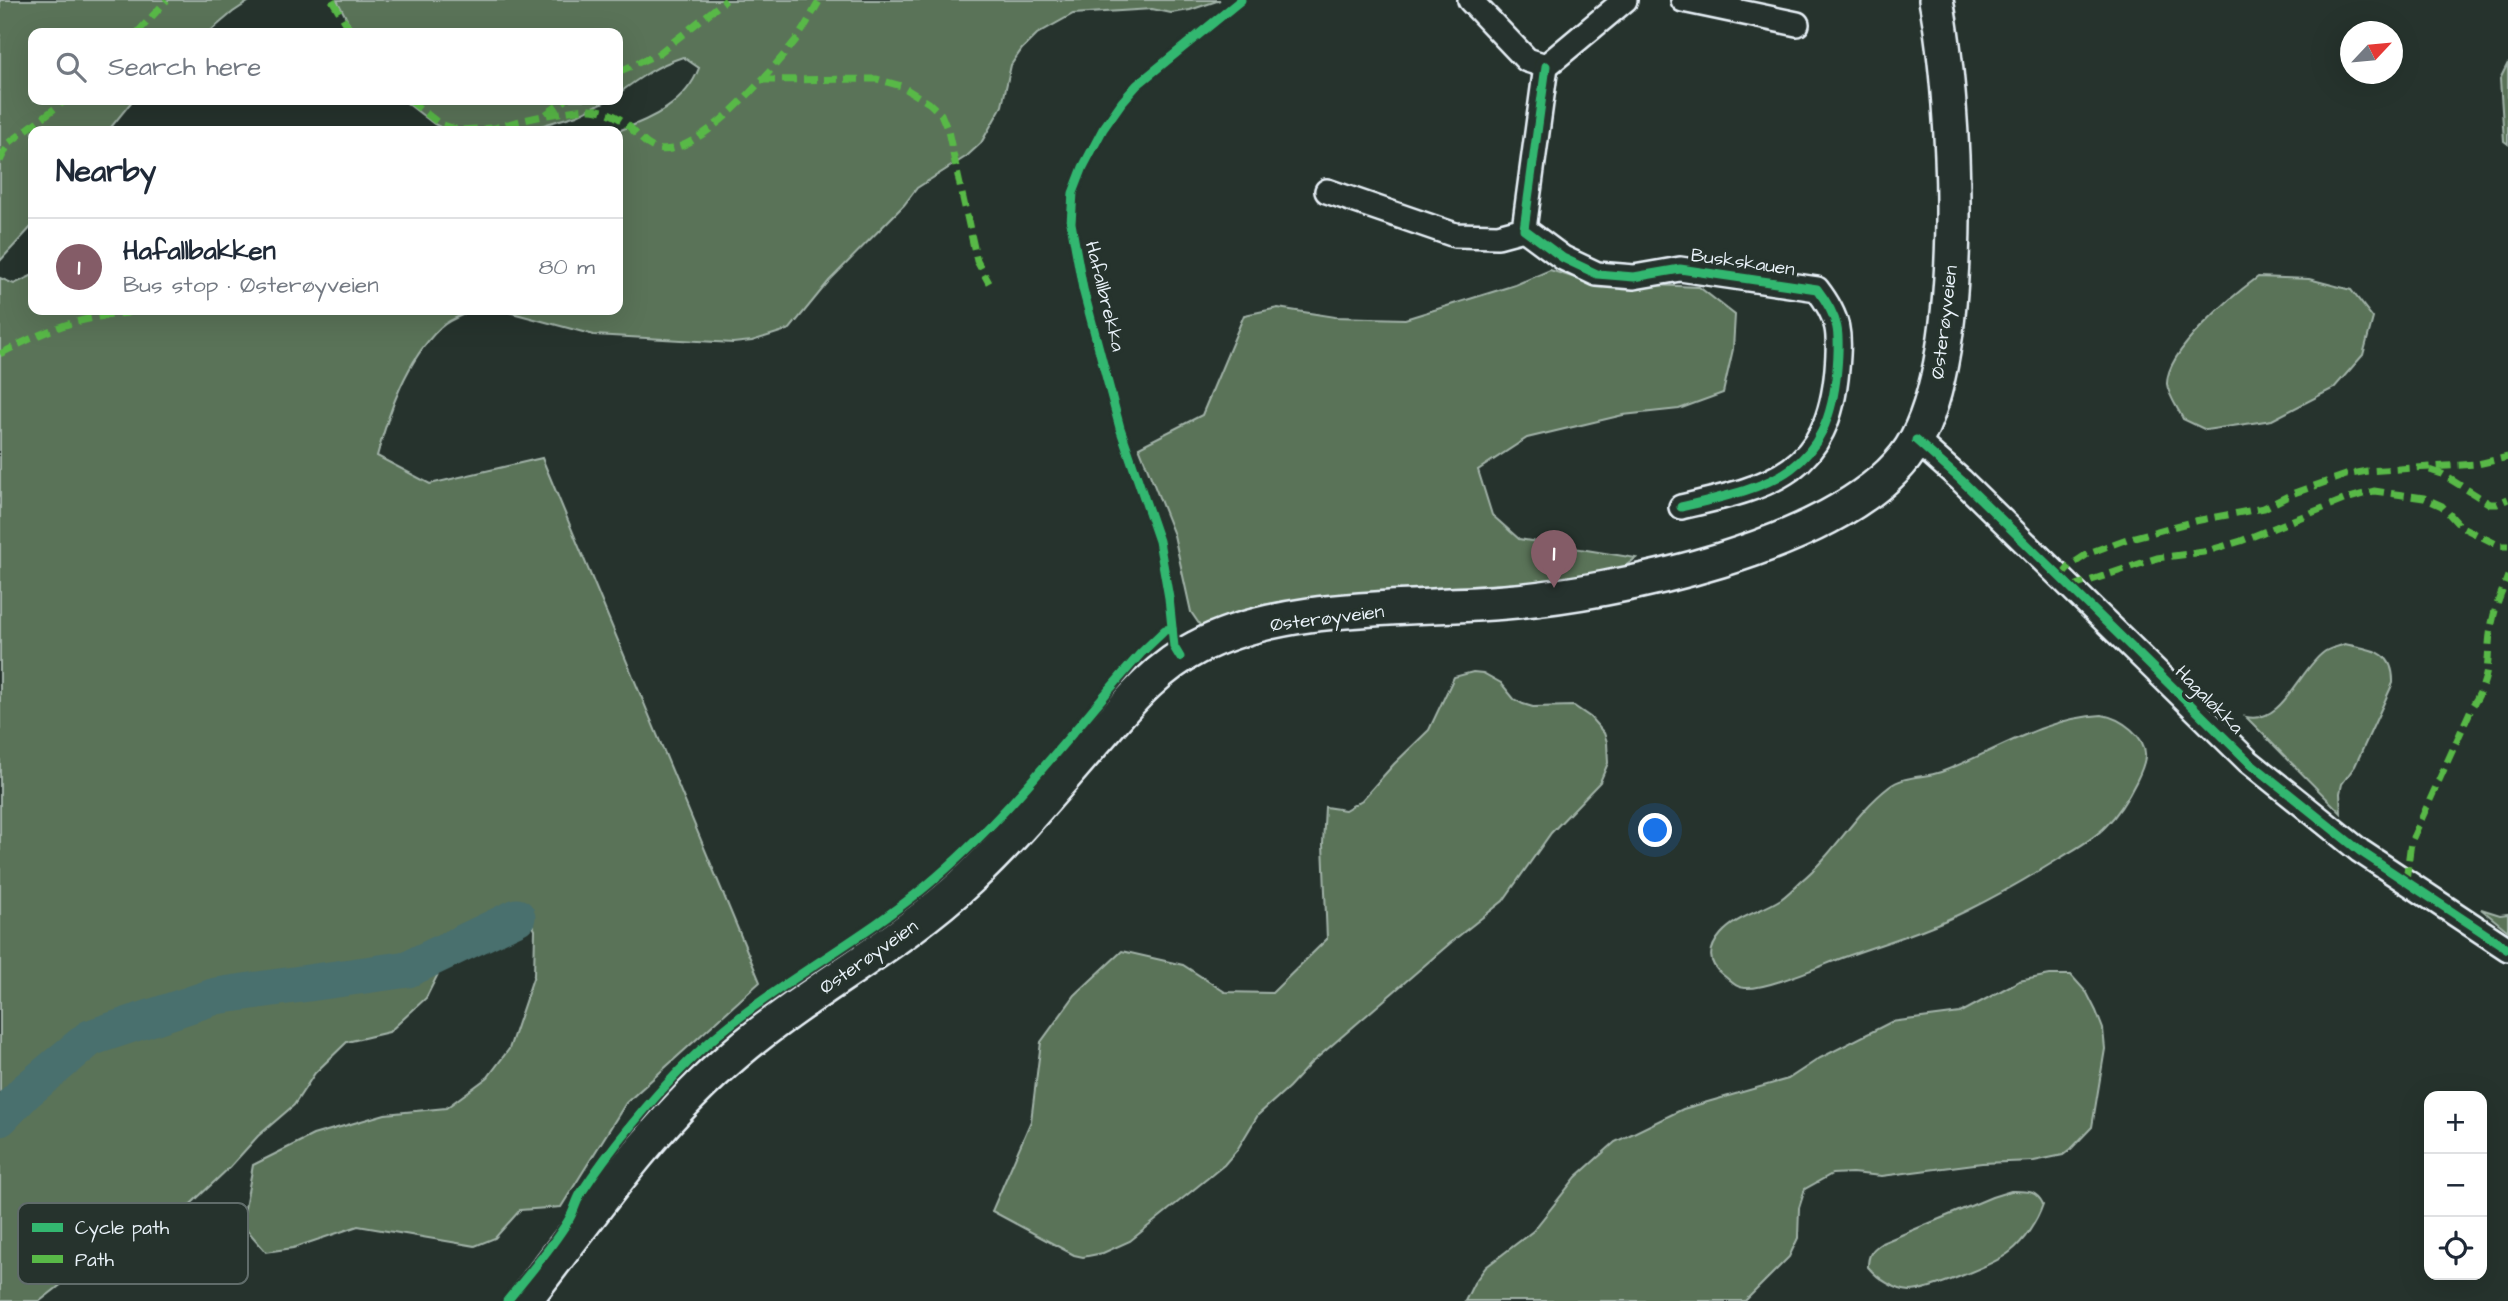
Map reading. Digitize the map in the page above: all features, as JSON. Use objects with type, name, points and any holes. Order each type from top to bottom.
[{"type":"main road","name":"Østerøyveien","points":[[524,1301],[643,1145],[702,1082],[763,1030],[902,934],[967,881],[1007,841],[1134,697],[1180,657],[1229,633],[1298,617],[1551,597],[1642,581],[1719,559],[1788,534],[1842,510],[1876,488],[1907,455],[1916,440],[1933,395],[1941,363],[1951,265],[1949,105],[1944,41],[1936,0]]},
{"type":"street","points":[[1469,0],[1527,60],[1546,66]]},
{"type":"street","points":[[1327,191],[1455,235],[1498,236],[1524,229],[1546,66],[1625,0]]},
{"type":"street","points":[[1683,0],[1797,24]]},
{"type":"street","name":"Buskskauen","points":[[1524,229],[1563,258],[1597,274],[1634,277],[1680,269],[1817,289],[1831,307],[1839,335],[1834,400],[1815,444],[1800,465],[1775,480],[1681,508]]},
{"type":"street","name":"Hagaløkka","points":[[1916,440],[2248,761],[2360,851],[2508,948]]},
{"type":"green space","points":[[0,0],[251,0],[214,28],[28,28],[28,105],[129,105],[112,126],[28,126],[28,230],[0,261]]},
{"type":"green space","points":[[337,0],[1220,0],[1171,13],[1152,9],[1073,14],[1037,34],[1011,65],[1002,106],[981,143],[967,156],[917,188],[904,205],[829,281],[790,329],[752,341],[733,343],[594,335],[520,315],[623,315],[623,129],[655,115],[677,100],[686,91],[699,68],[683,57],[649,72],[623,91],[623,28],[351,28]]},
{"type":"green space","points":[[2508,63],[2508,144],[2504,141],[2500,79]]},
{"type":"green space","points":[[409,105],[598,105],[577,115],[540,126],[434,124]]},
{"type":"green space","points":[[1550,270],[1588,282],[1699,287],[1735,315],[1733,349],[1723,393],[1679,409],[1623,415],[1527,438],[1478,470],[1492,515],[1519,539],[1636,558],[1609,578],[1381,591],[1260,605],[1206,634],[1191,612],[1174,535],[1139,447],[1202,415],[1244,315],[1278,308],[1335,317],[1405,319],[1515,285]]},
{"type":"green space","points":[[28,277],[28,315],[463,315],[444,325],[417,356],[393,404],[377,456],[430,484],[542,458],[760,982],[626,1103],[561,1207],[520,1210],[495,1238],[475,1246],[358,1226],[293,1248],[266,1252],[248,1231],[246,1203],[253,1165],[313,1135],[385,1114],[446,1108],[488,1077],[509,1049],[534,975],[535,930],[529,918],[433,951],[440,970],[426,998],[389,1032],[347,1042],[315,1073],[294,1105],[258,1136],[192,1203],[18,1203],[18,1284],[62,1284],[40,1301],[0,1301],[0,278],[14,284]]},
{"type":"green space","points":[[2258,277],[2309,279],[2351,290],[2373,318],[2363,355],[2334,388],[2272,420],[2206,430],[2183,419],[2168,388],[2170,371],[2177,356],[2202,325]]},
{"type":"green space","points":[[2345,644],[2371,650],[2385,657],[2392,672],[2393,683],[2355,766],[2342,784],[2341,813],[2246,717],[2259,717],[2270,713],[2289,695],[2324,652]]},
{"type":"green space","points":[[1473,672],[1483,673],[1501,683],[1514,699],[1523,704],[1533,707],[1574,706],[1590,717],[1604,733],[1607,742],[1608,763],[1600,782],[1551,833],[1503,901],[1310,1064],[1258,1115],[1237,1150],[1224,1165],[1130,1241],[1103,1253],[1083,1257],[1074,1255],[992,1211],[1031,1121],[1041,1042],[1075,995],[1122,951],[1183,965],[1225,992],[1272,993],[1327,939],[1323,844],[1325,807],[1345,810],[1362,800],[1429,730],[1454,677]]},
{"type":"green space","points":[[2102,715],[2131,729],[2142,742],[2145,757],[2139,776],[2119,811],[2101,831],[2083,844],[2013,886],[1953,917],[1779,981],[1754,988],[1742,988],[1714,966],[1712,950],[1721,934],[1742,918],[1789,893],[1824,859],[1877,797],[1895,783],[1941,772],[2060,722]]},
{"type":"green space","points":[[2481,909],[2500,915],[2508,914],[2508,931]]},
{"type":"green space","points":[[2050,975],[2071,975],[2087,993],[2103,1029],[2105,1049],[2092,1127],[2063,1155],[2034,1161],[1982,1163],[1882,1176],[1832,1174],[1805,1189],[1799,1208],[1798,1238],[1789,1257],[1745,1301],[1465,1301],[1486,1267],[1533,1231],[1576,1177],[1615,1142],[1683,1109],[1788,1079],[1820,1058],[1891,1022],[1960,1013],[2019,981]]},
{"type":"green space","points":[[2011,1191],[2030,1192],[2043,1204],[2025,1237],[2002,1257],[1946,1282],[1910,1291],[1887,1283],[1868,1267],[1871,1253],[1882,1243]]},
{"type":"waterway","points":[[0,1118],[25,1092],[90,1038],[216,996],[408,969],[517,917]]},
{"type":"marked path","points":[[142,28],[167,0]]},
{"type":"marked path","points":[[332,0],[349,28]]},
{"type":"marked path","points":[[623,70],[658,54],[726,0]]},
{"type":"marked path","points":[[501,126],[568,111],[594,109],[620,119],[652,147],[674,148],[713,127],[752,91],[795,41],[820,0]]},
{"type":"marked path","points":[[761,80],[877,79],[901,86],[929,103],[941,114],[948,131],[977,261],[989,283]]},
{"type":"marked path","points":[[32,126],[59,105]]},
{"type":"marked path","points":[[415,105],[446,126]]},
{"type":"marked path","points":[[546,114],[559,105]]},
{"type":"marked path","points":[[0,161],[9,143],[28,129]]},
{"type":"marked path","points":[[0,354],[61,326],[113,315]]},
{"type":"marked path","points":[[2061,577],[2071,565],[2089,553],[2127,539],[2195,521],[2264,508],[2294,493],[2346,475],[2367,471],[2478,464],[2508,457]]},
{"type":"marked path","points":[[2430,470],[2442,474],[2490,504],[2508,499]]},
{"type":"marked path","points":[[2071,587],[2157,558],[2204,552],[2241,541],[2346,499],[2374,491],[2424,498],[2442,506],[2460,526],[2500,546],[2508,546]]},
{"type":"marked path","points":[[2406,880],[2411,842],[2484,682],[2490,631],[2508,576]]},
{"type":"cycle path","name":"Hafallbrekka","points":[[1180,657],[1174,647],[1159,541],[1120,428],[1083,289],[1071,223],[1073,193],[1103,129],[1122,102],[1137,85],[1241,0]]},
{"type":"cycle path","points":[[1546,66],[1524,229],[1563,258],[1597,274],[1634,277],[1680,269],[1817,289],[1830,309],[1837,327],[1837,369],[1831,405],[1821,432],[1807,454],[1789,470],[1768,482],[1681,507]]},
{"type":"cycle path","points":[[1916,440],[1961,480],[2248,761],[2360,851],[2508,949]]},
{"type":"cycle path","points":[[507,1301],[570,1218],[581,1193],[604,1159],[688,1062],[744,1014],[897,909],[956,860],[1038,774],[1141,653],[1165,630],[1172,629]]},
{"type":"place","name":"Hafallbakken","points":[[1554,588]]}]
